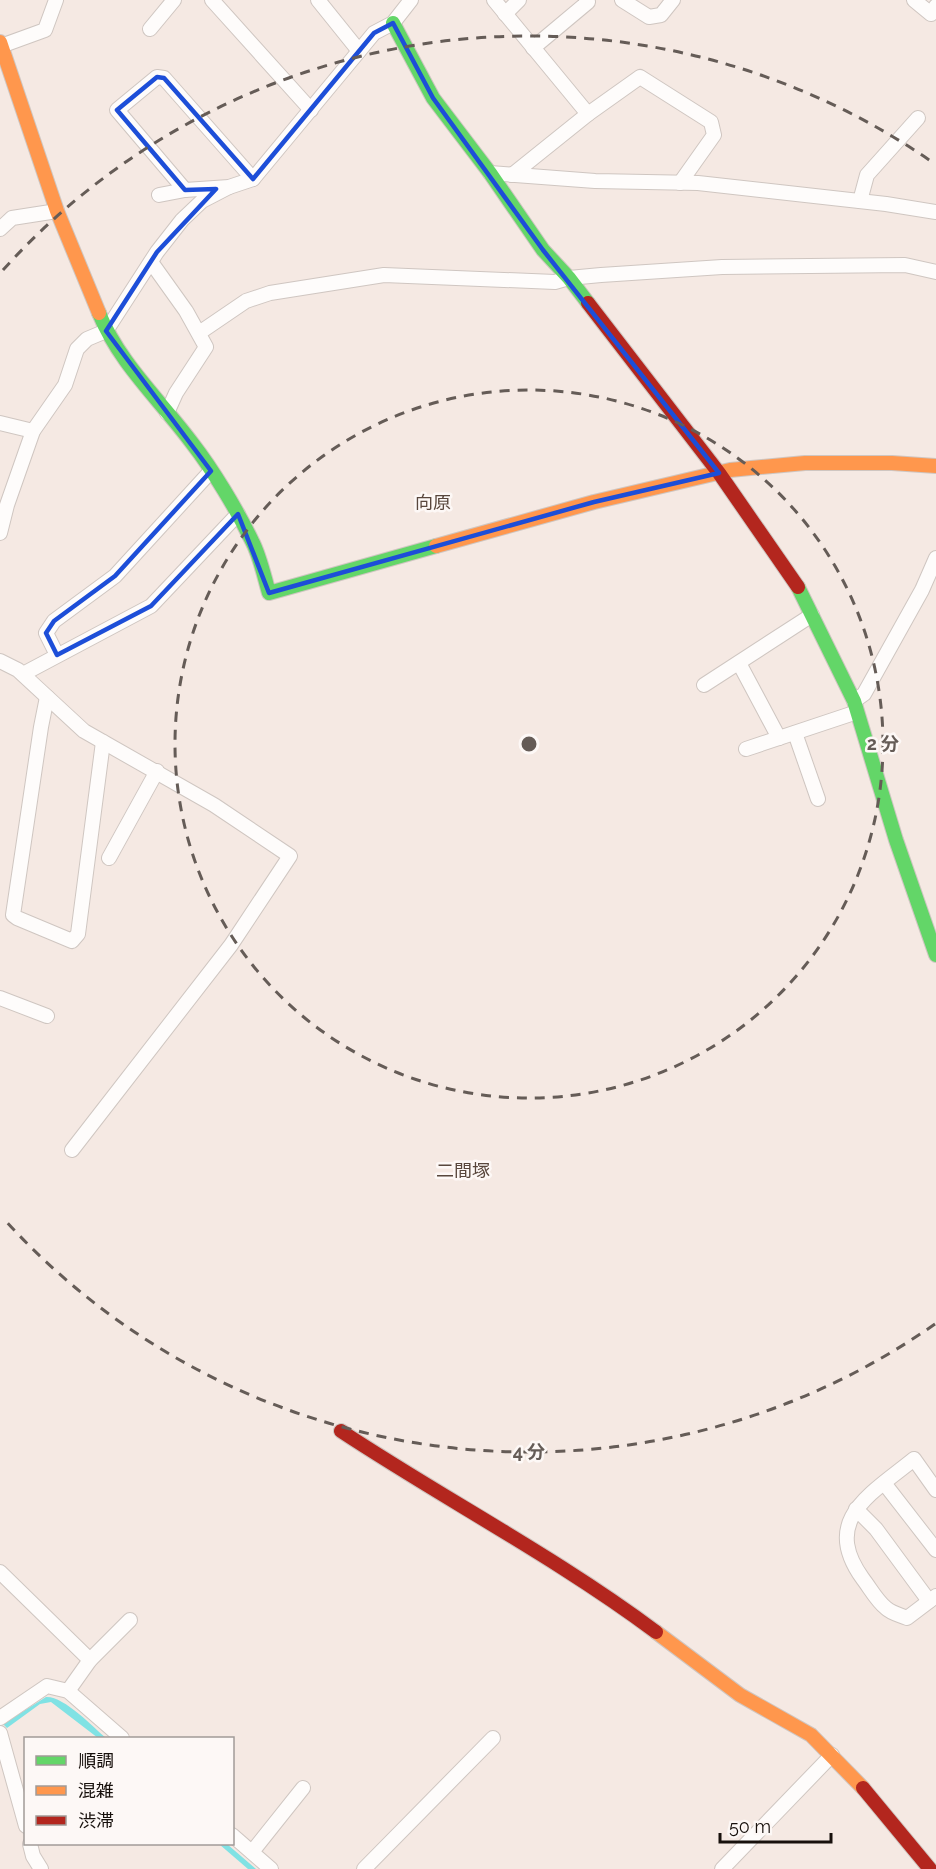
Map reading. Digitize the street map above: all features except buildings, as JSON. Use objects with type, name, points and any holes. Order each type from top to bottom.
[{"type":"street","points":[[56,0],[45,30],[1,44],[57,211],[106,331],[139,379],[192,442],[238,514],[253,542],[269,593],[594,502],[719,473],[805,463],[892,463],[936,466]]},
{"type":"street","points":[[150,29],[174,0]]},
{"type":"street","points":[[212,0],[311,110]]},
{"type":"street","points":[[318,0],[359,51]]},
{"type":"street","points":[[0,533],[7,505],[33,431],[65,385],[77,349],[87,339],[106,331],[151,262],[182,220],[202,201],[228,187],[253,179],[374,33],[393,23],[411,0]]},
{"type":"street","points":[[494,0],[588,114]]},
{"type":"street","points":[[505,14],[519,0]]},
{"type":"street","points":[[533,48],[588,2],[586,0]]},
{"type":"street","points":[[622,0],[649,17],[660,15],[674,0]]},
{"type":"street","points":[[914,0],[934,13]]},
{"type":"street","points":[[393,23],[433,98],[490,173],[543,250],[569,278],[719,473],[798,585],[855,707],[896,840],[936,955]]},
{"type":"street","points":[[185,190],[117,110],[157,77],[164,78],[253,179]]},
{"type":"street","points":[[512,175],[588,114],[640,77],[711,122],[714,135],[680,183]]},
{"type":"street","points":[[860,201],[867,175],[918,118]]},
{"type":"street","points":[[490,173],[595,181],[680,183],[860,201],[936,212]]},
{"type":"street","points":[[159,195],[185,190],[228,187]]},
{"type":"street","points":[[3,221],[57,211]]},
{"type":"street","points":[[151,262],[206,347],[176,393],[167,413]]},
{"type":"street","points":[[199,333],[246,301],[270,293],[384,275],[555,282],[569,278],[722,267],[905,265],[936,272]]},
{"type":"street","points":[[0,423],[33,431]]},
{"type":"street","points":[[57,655],[46,633],[54,621],[115,576],[211,471]]},
{"type":"street","points":[[23,674],[151,606],[238,514]]},
{"type":"street","points":[[746,749],[795,733],[855,707],[922,590],[936,558]]},
{"type":"street","points":[[704,685],[812,615]]},
{"type":"street","points":[[0,661],[23,674],[84,731],[214,805],[290,856],[231,945],[72,1150]]},
{"type":"street","points":[[739,663],[779,738]]},
{"type":"street","points":[[47,697],[40,727],[14,915],[72,941],[78,934],[103,742]]},
{"type":"street","points":[[795,733],[818,799]]},
{"type":"street","points":[[109,858],[157,771]]},
{"type":"street","points":[[0,998],[47,1016]]},
{"type":"street","points":[[341,1431],[403,1473],[612,1599],[740,1695],[811,1735],[862,1787],[930,1869]]},
{"type":"street","points":[[856,1509],[876,1529],[932,1599],[907,1618],[886,1608],[853,1565],[848,1554],[846,1533],[856,1509],[914,1459],[936,1490]]},
{"type":"street","points":[[884,1484],[936,1550]]},
{"type":"street","points":[[0,1572],[90,1660]]},
{"type":"street","points":[[68,1691],[90,1660],[130,1620]]},
{"type":"street","points":[[0,1718],[47,1686],[68,1691],[121,1737]]},
{"type":"street","points":[[0,1733],[24,1819]]},
{"type":"street","points":[[364,1869],[493,1738]]},
{"type":"street","points":[[722,1869],[832,1755]]},
{"type":"street","points":[[252,1852],[303,1788]]},
{"type":"street","points":[[234,1837],[271,1869]]},
{"type":"street","points":[[30,1845],[33,1856],[41,1869]]},
{"type":"highlighted area","points":[[393,23],[433,98],[543,250],[719,473],[594,502],[269,593],[238,514],[151,606],[57,655],[46,633],[54,621],[115,576],[211,471],[106,331],[157,252],[216,189],[185,190],[117,110],[157,77],[164,78],[253,179],[374,33]]},
{"type":"water","points":[[46,1697],[61,1701],[105,1737],[97,1737],[51,1702],[40,1704],[7,1728],[3,1724]]},
{"type":"water","points":[[220,1845],[228,1845],[256,1869],[248,1869]]},
{"type":"traffic: fast","points":[[393,23],[433,98],[490,173],[543,250],[588,303]]},
{"type":"traffic: fast","points":[[99,313],[107,331],[129,365],[180,427],[224,490],[255,547],[269,593],[436,546]]},
{"type":"traffic: fast","points":[[798,587],[854,701],[896,840],[936,955]]},
{"type":"traffic: slow","points":[[0,42],[57,211],[99,313]]},
{"type":"traffic: slow","points":[[436,546],[594,502],[730,470],[805,463],[892,463],[936,466]]},
{"type":"traffic: slow","points":[[656,1632],[740,1695],[811,1735],[863,1788]]},
{"type":"traffic: jam","points":[[588,303],[719,473],[798,587]]},
{"type":"traffic: jam","points":[[341,1431],[580,1579],[656,1632]]},
{"type":"traffic: jam","points":[[863,1788],[930,1869]]},
{"type":"district","name":"向原","points":[[433,502]]},
{"type":"district","name":"二間塚","points":[[463,1170]]}]
